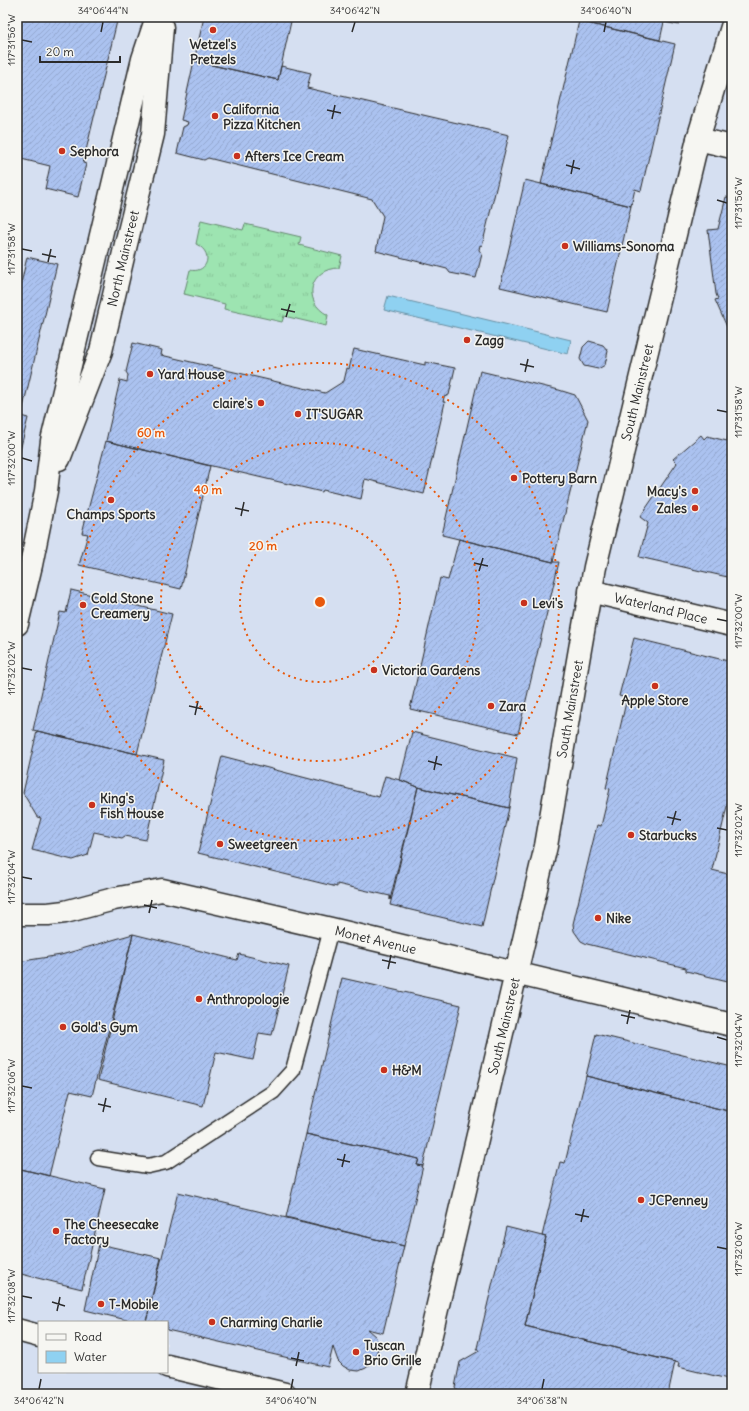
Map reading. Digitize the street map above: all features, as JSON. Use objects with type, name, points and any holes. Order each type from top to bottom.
[{"type":"street","name":"North Mainstreet","points":[[17,624],[46,491],[52,441],[99,238],[143,59],[157,17]]},
{"type":"street","name":"North Mainstreet","points":[[46,491],[101,351],[153,134],[163,17]]},
{"type":"street","name":"South Mainstreet","points":[[417,1394],[546,846],[590,591],[698,139],[732,27]]},
{"type":"street","points":[[698,139],[732,147]]},
{"type":"street","name":"Waterland Place","points":[[590,591],[732,625]]},
{"type":"street","name":"Monet Avenue","points":[[17,914],[48,914],[65,912],[114,899],[162,890],[732,1024]]},
{"type":"street","points":[[17,1330],[38,1336]]},
{"type":"street","points":[[168,1366],[285,1394]]},
{"type":"lane","points":[[98,1158],[148,1166],[166,1162],[273,1092],[293,1070],[331,929]]},
{"type":"shaded area","name":"Victoria Gardens","points":[[17,17],[732,17],[732,1394],[17,1394]]},
{"type":"green space","points":[[201,220],[243,230],[245,224],[301,237],[299,245],[342,256],[339,268],[329,269],[321,273],[312,286],[314,302],[328,315],[326,326],[284,316],[282,322],[224,309],[225,304],[184,294],[190,270],[201,269],[206,262],[207,257],[205,252],[196,244]]},
{"type":"water","points":[[388,296],[571,340],[568,354],[384,310]]},
{"type":"building","points":[[17,17],[118,17],[83,163],[86,164],[78,197],[45,189],[50,166],[17,158]]},
{"type":"building","points":[[204,17],[292,17],[278,80],[194,61]]},
{"type":"building","points":[[589,17],[681,17],[679,25],[664,22],[660,40],[587,23]]},
{"type":"building","points":[[579,21],[675,44],[641,191],[635,189],[631,206],[541,184]]},
{"type":"building","points":[[194,61],[278,80],[281,66],[311,73],[307,88],[509,135],[482,246],[480,245],[479,250],[482,254],[476,278],[450,273],[447,269],[376,251],[383,216],[372,199],[208,158],[204,160],[177,153],[183,127],[187,125],[188,122],[181,120]]},
{"type":"building","name":"Williams-Sonoma","points":[[525,180],[631,206],[607,312],[500,287]]},
{"type":"building","points":[[726,197],[732,198],[732,331],[730,326],[727,327],[715,300],[718,299],[716,294],[708,230],[718,229]]},
{"type":"building","points":[[27,257],[57,264],[21,416],[17,415],[17,283],[21,284]]},
{"type":"building","points":[[589,341],[603,345],[608,351],[605,365],[598,369],[584,366],[580,359],[583,347]]},
{"type":"building","points":[[133,343],[162,350],[161,355],[325,393],[344,381],[354,349],[425,365],[425,362],[455,368],[449,395],[444,397],[443,402],[445,402],[424,494],[365,479],[361,499],[323,490],[322,492],[106,441],[120,380],[127,382],[128,375],[126,372]]},
{"type":"building","name":"Pottery Barn","points":[[480,371],[575,395],[588,420],[553,562],[442,535]]},
{"type":"building","points":[[17,415],[28,418],[17,463]]},
{"type":"building","name":"Macy's","points":[[701,435],[704,439],[707,436],[727,441],[729,435],[732,436],[732,578],[639,557],[648,523],[640,517],[677,463],[673,459]]},
{"type":"building","points":[[106,441],[210,466],[181,589],[79,565],[88,534],[82,533]]},
{"type":"building","points":[[459,539],[553,562],[559,562],[518,734],[410,709],[440,578],[448,580]]},
{"type":"building","points":[[71,590],[172,614],[137,754],[33,730],[60,612],[66,613]]},
{"type":"building","points":[[634,638],[732,662],[732,785],[712,870],[732,875],[732,982],[686,971],[686,968],[587,944],[581,941],[574,931],[573,924],[597,825],[601,826],[610,789],[606,788],[627,698],[619,696]]},
{"type":"building","name":"King's Fish House","points":[[37,731],[164,760],[146,840],[125,836],[122,838],[94,832],[88,855],[73,860],[32,850],[41,818],[37,817],[23,793]]},
{"type":"building","points":[[412,732],[517,758],[509,808],[418,787],[400,780]]},
{"type":"building","points":[[222,756],[379,797],[385,776],[418,787],[390,900],[390,896],[337,884],[337,887],[198,853]]},
{"type":"building","points":[[418,787],[509,808],[482,927],[390,905]]},
{"type":"building","name":"Anthropologie","points":[[133,934],[237,960],[239,954],[289,966],[272,1035],[259,1033],[253,1060],[216,1052],[203,1106],[98,1080]]},
{"type":"building","name":"Gold's Gym","points":[[133,934],[92,1096],[70,1091],[49,1176],[17,1168],[17,962],[61,955]]},
{"type":"building","name":"H&M","points":[[342,978],[461,1005],[423,1166],[417,1165],[419,1159],[306,1134]]},
{"type":"building","points":[[596,1034],[732,1067],[732,1112],[586,1076]]},
{"type":"building","name":"JCPenney","points":[[586,1076],[732,1112],[732,1380],[678,1367],[679,1363],[525,1326],[546,1237],[542,1236],[560,1162],[565,1163]]},
{"type":"building","points":[[306,1134],[419,1159],[417,1165],[423,1166],[404,1246],[286,1217]]},
{"type":"building","name":"The Cheesecake Factory","points":[[17,1168],[105,1189],[82,1289],[17,1273]]},
{"type":"building","points":[[178,1192],[404,1246],[383,1333],[367,1329],[376,1337],[378,1344],[377,1353],[373,1362],[366,1368],[359,1371],[350,1370],[343,1366],[338,1361],[333,1347],[328,1367],[168,1330],[168,1321],[146,1321]]},
{"type":"building","points":[[506,1227],[546,1237],[525,1326],[675,1362],[668,1394],[459,1394],[455,1387],[460,1362],[479,1351],[477,1348]]},
{"type":"building","points":[[99,1244],[161,1258],[146,1321],[131,1321],[85,1310]]},
{"type":"place","name":"Wetzel's Pretzels","points":[[213,30]]},
{"type":"place","name":"California Pizza Kitchen","points":[[215,116]]},
{"type":"place","name":"Sephora","points":[[62,151]]},
{"type":"place","name":"Afters Ice Cream","points":[[237,156]]},
{"type":"place","name":"Williams-Sonoma","points":[[565,246]]},
{"type":"place","name":"Zagg","points":[[467,340]]},
{"type":"place","name":"Yard House","points":[[150,374]]},
{"type":"place","name":"claire's","points":[[261,403]]},
{"type":"place","name":"IT'SUGAR","points":[[298,414]]},
{"type":"place","name":"Pottery Barn","points":[[514,478]]},
{"type":"place","name":"Macy's","points":[[695,491]]},
{"type":"place","name":"Champs Sports","points":[[111,500]]},
{"type":"place","name":"Zales","points":[[695,508]]},
{"type":"place","name":"Levi's","points":[[524,603]]},
{"type":"place","name":"Cold Stone Creamery","points":[[83,605]]},
{"type":"place","name":"Victoria Gardens","points":[[374,670]]},
{"type":"place","name":"Apple Store","points":[[655,686]]},
{"type":"place","name":"Zara","points":[[491,706]]},
{"type":"place","name":"King's Fish House","points":[[92,805]]},
{"type":"place","name":"Starbucks","points":[[631,835]]},
{"type":"place","name":"Sweetgreen","points":[[220,844]]},
{"type":"place","name":"Nike","points":[[598,918]]},
{"type":"place","name":"Anthropologie","points":[[199,999]]},
{"type":"place","name":"Gold's Gym","points":[[63,1027]]},
{"type":"place","name":"H&M","points":[[384,1070]]},
{"type":"place","name":"JCPenney","points":[[641,1200]]},
{"type":"place","name":"The Cheesecake Factory","points":[[56,1231]]},
{"type":"place","name":"T-Mobile","points":[[101,1304]]},
{"type":"place","name":"Charming Charlie","points":[[212,1322]]},
{"type":"place","name":"Tuscan Brio Grille","points":[[356,1352]]}]
